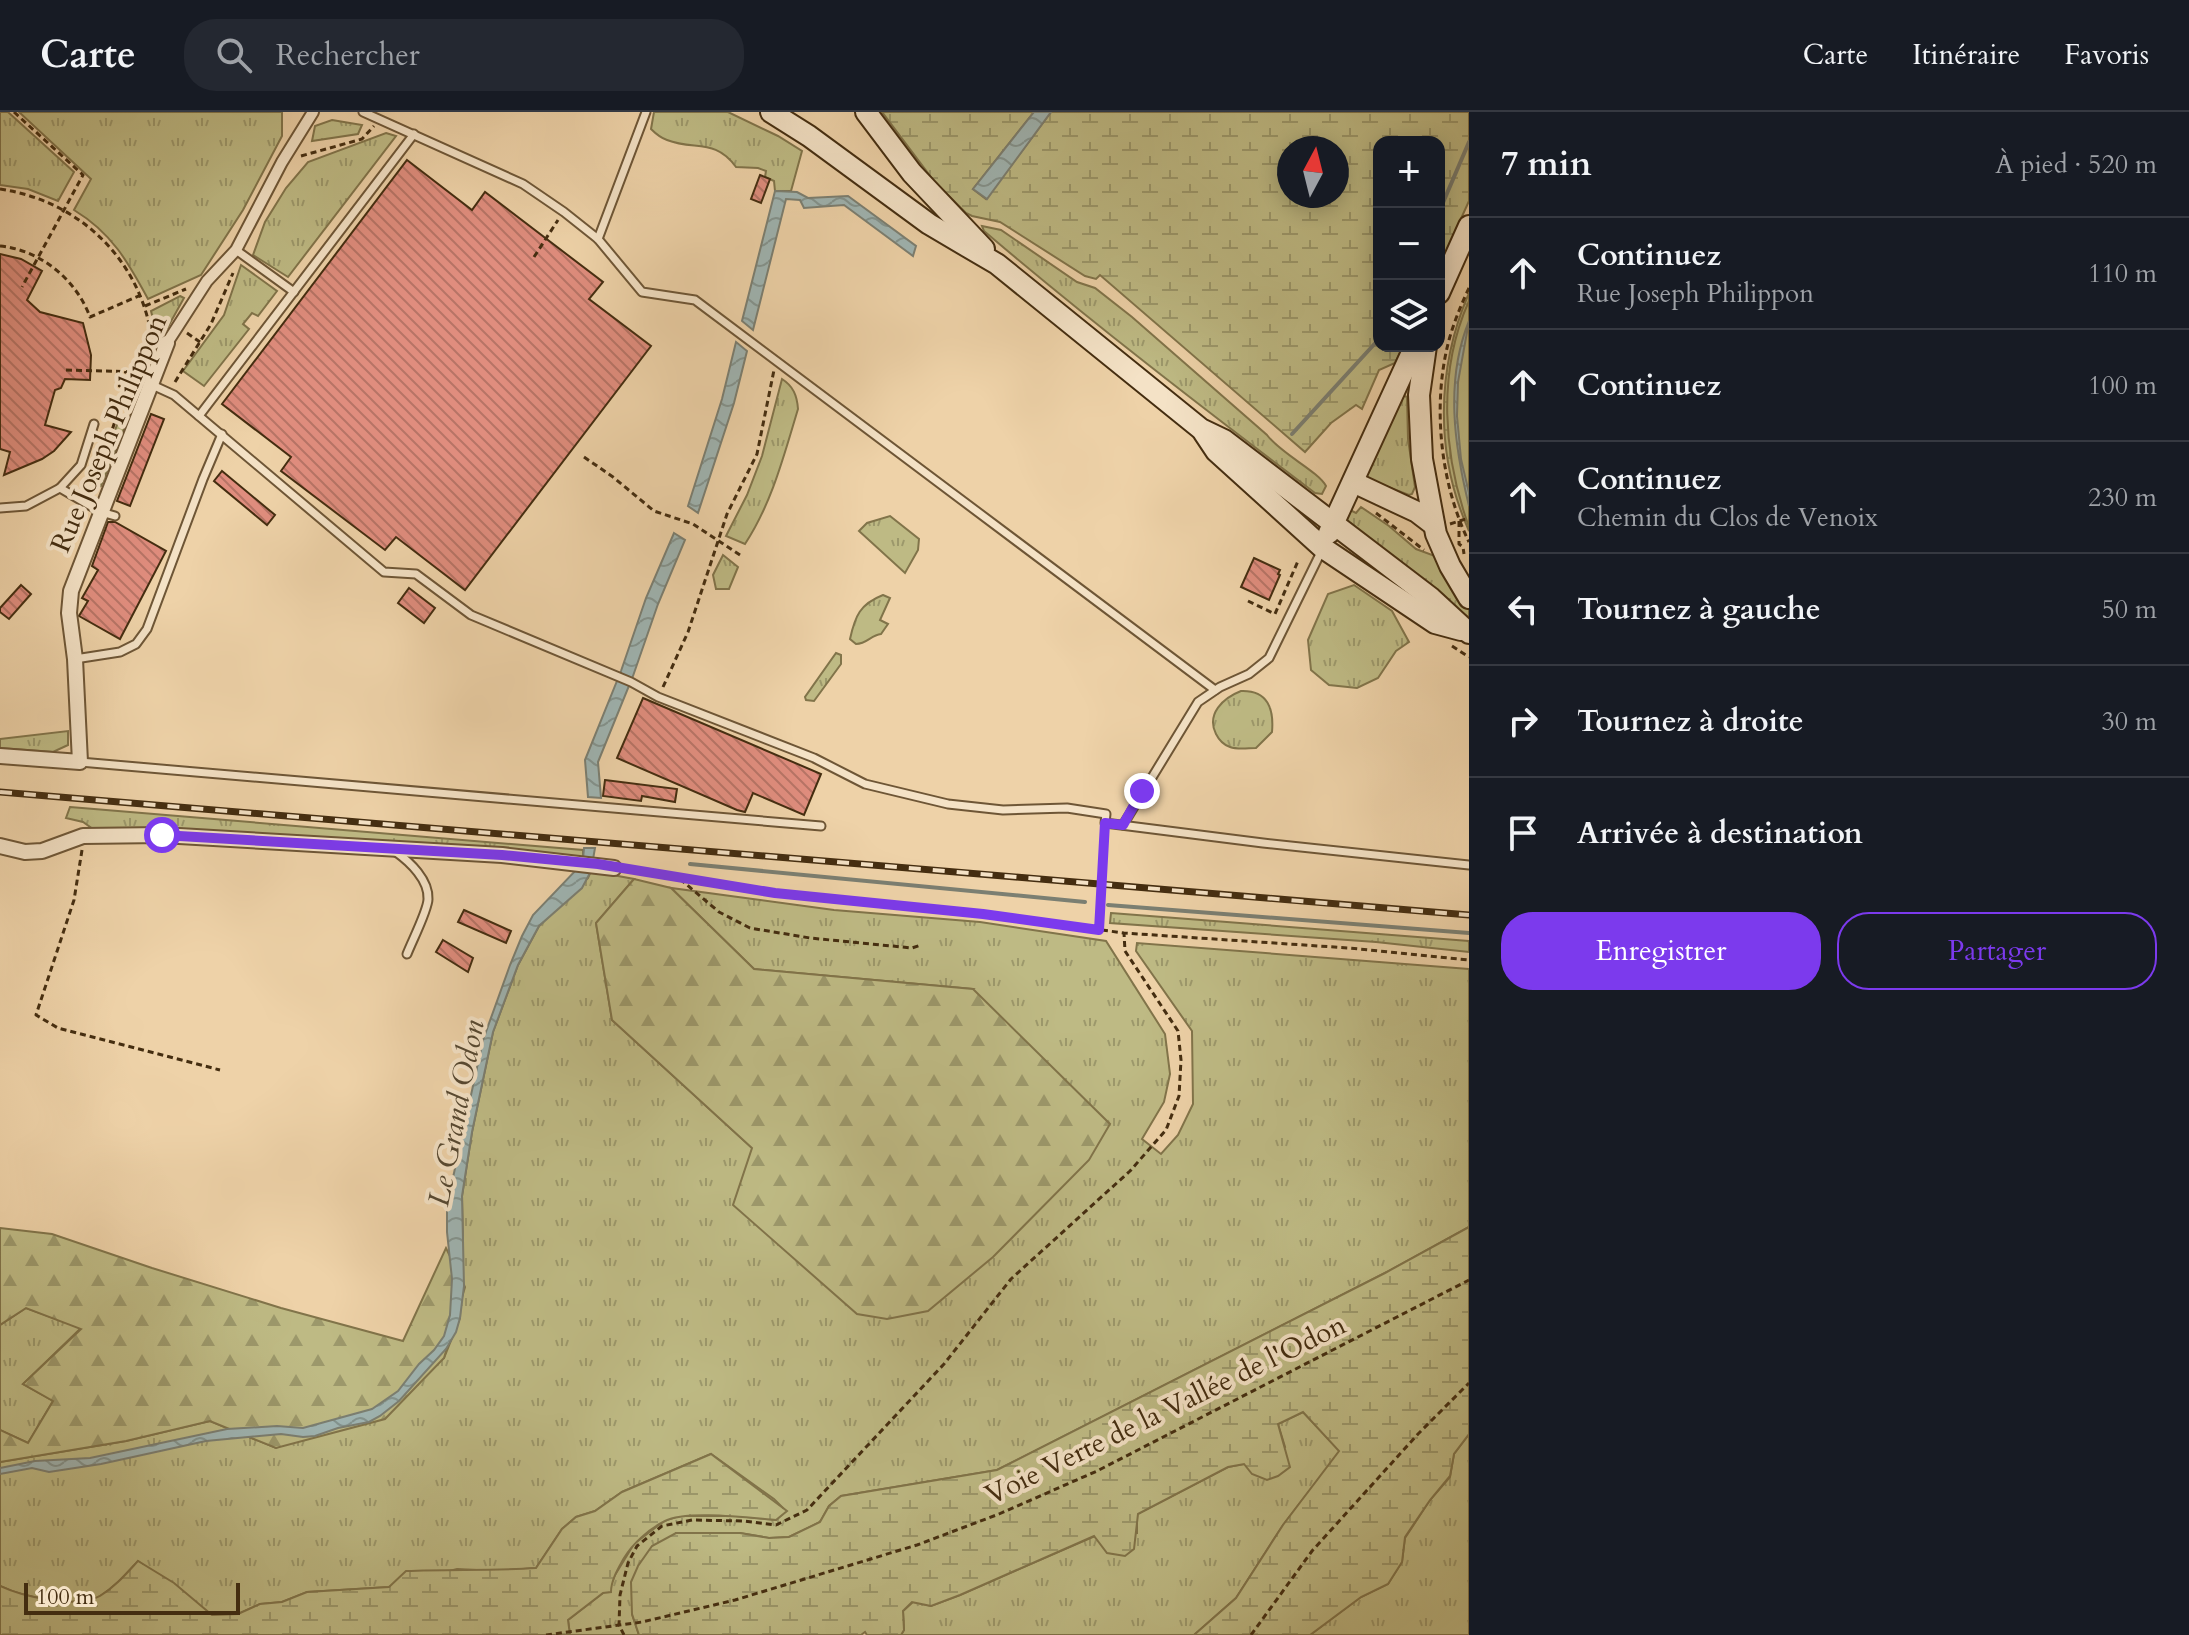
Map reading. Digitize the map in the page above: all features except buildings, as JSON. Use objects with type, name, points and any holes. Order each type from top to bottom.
[{"type":"main road","points":[[771,112],[929,224],[997,264],[1201,429],[1224,440],[1431,598],[1460,636]]},
{"type":"main road","points":[[866,112],[912,173],[997,264]]},
{"type":"main road","points":[[1445,280],[1469,226]]},
{"type":"main road","points":[[1323,548],[1412,352]]},
{"type":"main road","points":[[1425,352],[1419,413],[1422,459],[1434,525],[1442,550],[1469,598]]},
{"type":"main road","points":[[1201,429],[1216,451],[1323,548],[1435,623],[1460,636]]},
{"type":"main road","points":[[1353,482],[1417,512],[1434,525]]},
{"type":"main road","points":[[1323,548],[1335,544],[1388,584],[1431,598]]},
{"type":"street","name":"Rue Joseph Philippon","points":[[80,762],[75,659],[69,613],[71,591],[108,514],[160,343],[207,281],[236,250],[282,162],[313,112]]},
{"type":"street","points":[[0,756],[80,762]]},
{"type":"street","points":[[0,846],[25,852],[42,851],[83,836],[174,835],[502,855],[614,868]]},
{"type":"lane","points":[[363,112],[523,184],[598,239],[642,292],[695,300],[1215,690]]},
{"type":"lane","points":[[598,239],[646,112]]},
{"type":"lane","points":[[199,416],[414,134]]},
{"type":"lane","points":[[236,250],[294,292]]},
{"type":"lane","points":[[149,378],[222,434],[384,572],[416,574],[471,615],[631,682],[658,697],[814,758],[865,784],[948,804],[1003,810],[1067,808],[1106,814],[1105,823],[1469,865]]},
{"type":"lane","points":[[0,508],[26,506],[60,488],[81,465],[94,424]]},
{"type":"lane","points":[[75,659],[120,652],[136,644],[147,629],[222,434]]},
{"type":"lane","points":[[60,488],[108,514]]},
{"type":"lane","points":[[1123,825],[1198,702],[1249,674],[1269,658],[1323,548]]},
{"type":"lane","points":[[80,762],[821,826]]},
{"type":"lane","points":[[390,848],[410,861],[426,886],[429,900],[407,954]]},
{"type":"path","points":[[14,112],[83,175],[22,287]]},
{"type":"path","points":[[282,162],[362,139],[380,120]]},
{"type":"path","points":[[0,189],[37,197],[64,210],[112,248],[142,295],[160,343]]},
{"type":"path","points":[[534,257],[564,212]]},
{"type":"path","points":[[0,246],[38,257],[55,269],[75,289],[90,317],[142,295]]},
{"type":"path","points":[[168,392],[211,324],[237,264],[236,250]]},
{"type":"path","points":[[145,306],[207,281]]},
{"type":"path","points":[[1469,288],[1448,342],[1441,397],[1442,446],[1450,489],[1469,542]]},
{"type":"path","points":[[189,335],[200,342]]},
{"type":"path","points":[[658,697],[688,632],[727,514],[757,454],[775,361]]},
{"type":"path","points":[[66,370],[149,378]]},
{"type":"path","points":[[584,457],[654,511],[693,524],[740,555]]},
{"type":"path","points":[[1370,510],[1430,552]]},
{"type":"path","points":[[1459,521],[1469,518]]},
{"type":"path","points":[[1459,521],[1459,544]]},
{"type":"path","points":[[1248,601],[1275,614],[1298,561]]},
{"type":"path","points":[[1460,636],[1469,657]]},
{"type":"path","points":[[1099,930],[1105,823]]},
{"type":"path","points":[[83,836],[74,900],[36,1015],[58,1028],[220,1070]]},
{"type":"path","points":[[614,868],[775,893],[983,914],[1124,933],[1349,948],[1469,960]]},
{"type":"path","points":[[677,877],[719,912],[750,928],[810,938],[912,948],[921,945]]},
{"type":"path","points":[[624,1635],[619,1625],[620,1595],[628,1563],[637,1546],[662,1526],[692,1520],[776,1525],[807,1510],[944,1364],[1011,1279],[1130,1171],[1166,1130],[1179,1096],[1181,1060],[1178,1031],[1125,951],[1124,933]]},
{"type":"path","name":"Voie Verte de la Vallée de l'Odon","points":[[546,1635],[642,1622],[735,1600],[917,1545],[999,1514],[1097,1471],[1469,1280]]},
{"type":"path","points":[[1251,1635],[1312,1551],[1418,1434],[1469,1383]]},
{"type":"green space","points":[[0,112],[8,112],[74,172],[58,201],[28,189],[0,185]]},
{"type":"green space","points":[[19,112],[282,112],[282,136],[243,210],[201,275],[148,299],[109,239],[74,210],[91,179]]},
{"type":"green space","points":[[654,112],[728,112],[778,136],[802,151],[791,191],[775,191],[774,181],[765,177],[766,171],[736,167],[720,152],[663,138],[651,129]]},
{"type":"green space","points":[[882,112],[1034,112],[973,189],[986,199],[1051,112],[1469,112],[1469,201],[1445,254],[1445,136],[1373,136],[1373,352],[1400,352],[1395,363],[1379,370],[1362,409],[1356,405],[1331,423],[1305,452],[1100,275],[1096,279],[1085,276],[1000,222],[966,213],[934,181]]},
{"type":"green space","points":[[332,120],[362,125],[358,134],[312,141],[315,126]]},
{"type":"green space","points":[[386,133],[396,136],[288,277],[253,255],[265,222],[286,188],[308,162]]},
{"type":"green space","points":[[982,226],[1001,230],[1077,282],[1095,288],[1132,317],[1281,449],[1322,480],[1326,486],[1322,494],[1315,493],[1148,364],[1024,265]]},
{"type":"green space","points":[[241,265],[277,291],[258,316],[252,313],[243,324],[249,329],[204,386],[183,371],[224,315]]},
{"type":"green space","points":[[1469,293],[1469,531],[1450,472],[1444,412],[1450,352]]},
{"type":"green space","points":[[180,296],[184,298],[159,343],[151,311]]},
{"type":"green space","points":[[1469,301],[1469,527],[1454,471],[1447,414],[1452,356]]},
{"type":"green space","points":[[782,379],[794,391],[798,409],[770,495],[745,544],[726,536],[762,456]]},
{"type":"green space","points":[[1402,395],[1407,397],[1408,439],[1415,487],[1409,495],[1369,482],[1366,476]]},
{"type":"green space","points":[[119,419],[128,419],[98,487],[96,485]]},
{"type":"green space","points":[[1361,507],[1416,549],[1435,556],[1469,605],[1469,618],[1345,523],[1348,509],[1356,513]]},
{"type":"green space","points":[[890,516],[919,539],[918,550],[905,573],[859,531],[867,523]]},
{"type":"green space","points":[[723,555],[738,567],[729,589],[716,589],[713,575]]},
{"type":"green space","points":[[1354,585],[1392,611],[1409,642],[1396,651],[1378,678],[1357,688],[1329,685],[1311,670],[1308,640],[1328,594]]},
{"type":"green space","points":[[883,595],[890,598],[880,620],[888,624],[881,634],[856,644],[850,639],[857,617],[869,602]]},
{"type":"green space","points":[[836,653],[841,655],[841,664],[814,701],[806,700],[805,697]]},
{"type":"green space","points":[[1241,691],[1263,697],[1272,716],[1272,732],[1256,748],[1228,746],[1213,727],[1218,708]]},
{"type":"green space","points":[[68,731],[68,745],[53,752],[0,748],[0,739]]},
{"type":"green space","points":[[70,807],[583,850],[583,859],[93,829],[83,822],[66,818]]},
{"type":"green space","points":[[591,871],[634,879],[596,923],[612,1020],[752,1148],[973,989],[754,969],[671,888],[834,910],[980,922],[1106,941],[1165,1034],[1170,1074],[1164,1102],[1142,1139],[1161,1154],[1178,1135],[1193,1104],[1192,1031],[1136,951],[1137,943],[1469,969],[1469,1227],[1385,1273],[997,1470],[841,1496],[829,1506],[820,1522],[789,1537],[676,1533],[632,1614],[639,1635],[570,1635],[568,1620],[611,1585],[634,1544],[664,1521],[679,1516],[776,1520],[786,1511],[711,1454],[622,1492],[595,1511],[576,1517],[562,1529],[536,1568],[496,1571],[457,1569],[389,1587],[307,1592],[282,1602],[260,1604],[238,1614],[212,1615],[138,1561],[111,1589],[90,1600],[50,1600],[0,1586],[0,1462],[126,1441],[210,1421],[276,1448],[444,1358],[460,1318],[462,1196],[493,1032],[518,965],[539,926],[588,878]]},
{"type":"green space","points":[[634,879],[671,888],[754,969],[973,989],[1110,1124],[1089,1160],[993,1257],[928,1311],[887,1319],[857,1314],[733,1205],[752,1148],[612,1020],[596,923]]},
{"type":"green space","points":[[1111,913],[1469,941],[1469,952],[1376,942],[1110,923]]},
{"type":"green space","points":[[1469,1227],[1469,1434],[1454,1454],[1450,1476],[1405,1537],[1402,1562],[1388,1584],[1361,1597],[1310,1635],[1194,1635],[1236,1598],[1283,1525],[1339,1451],[1303,1412],[1278,1424],[1290,1467],[1278,1476],[1267,1480],[1252,1474],[1244,1464],[1228,1467],[1138,1514],[1134,1549],[1125,1556],[1107,1553],[1094,1536],[931,1606],[912,1602],[903,1611],[904,1630],[901,1635],[867,1635],[865,1632],[861,1635],[639,1635],[632,1614],[631,1582],[652,1546],[676,1533],[789,1537],[820,1522],[829,1506],[841,1496],[997,1470],[1385,1273]]},
{"type":"green space","points":[[0,1228],[52,1234],[281,1308],[403,1341],[446,1248],[465,1287],[444,1358],[385,1419],[276,1448],[210,1421],[126,1441],[0,1462],[0,1430],[28,1443],[53,1401],[23,1384],[81,1329],[26,1308],[0,1325]]},
{"type":"green space","points":[[26,1308],[81,1328],[23,1384],[53,1401],[28,1443],[0,1430],[0,1325]]},
{"type":"green space","points":[[1303,1412],[1340,1451],[1283,1525],[1236,1598],[1194,1635],[901,1635],[904,1630],[903,1611],[913,1602],[931,1606],[1095,1536],[1137,1533],[1137,1514],[1228,1467],[1244,1464],[1285,1447],[1278,1424]]},
{"type":"green space","points":[[1469,1434],[1469,1635],[1310,1635],[1361,1597],[1388,1584],[1402,1562],[1405,1538],[1430,1500],[1450,1477],[1454,1454]]},
{"type":"green space","points":[[711,1454],[787,1511],[776,1520],[702,1515],[675,1518],[659,1524],[628,1552],[615,1575],[611,1592],[603,1593],[568,1620],[570,1635],[0,1635],[0,1586],[50,1600],[90,1600],[111,1589],[138,1561],[174,1583],[212,1615],[238,1614],[260,1604],[282,1602],[307,1592],[389,1587],[406,1571],[536,1568],[562,1529],[576,1517],[595,1511],[622,1492]]},
{"type":"water","points":[[1034,112],[1051,112],[987,199],[973,189]]},
{"type":"water","points":[[775,191],[797,192],[808,198],[848,196],[916,246],[913,256],[844,205],[804,208],[800,200],[786,199],[753,330],[742,321]]},
{"type":"water","points":[[1469,321],[1458,382],[1457,416],[1469,506],[1459,460],[1454,389],[1461,343]]},
{"type":"water","points":[[736,342],[747,351],[734,403],[698,513],[688,506],[722,399]]},
{"type":"water","points":[[674,533],[685,540],[598,762],[601,798],[588,797],[585,760]]},
{"type":"water","points":[[584,848],[595,848],[591,871],[582,888],[539,926],[518,965],[493,1032],[462,1196],[464,1286],[456,1332],[446,1349],[399,1401],[369,1422],[315,1436],[281,1434],[206,1441],[101,1464],[49,1472],[32,1468],[0,1474],[0,1468],[35,1461],[90,1458],[227,1429],[303,1428],[372,1409],[398,1391],[444,1336],[450,1315],[452,1279],[447,1205],[483,1040],[510,965],[533,915],[579,867]]},
{"type":"waterway","points":[[1441,208],[1469,142]]},
{"type":"waterway","points":[[1292,434],[1373,346]]},
{"type":"waterway","points":[[690,864],[1085,902]]},
{"type":"waterway","points":[[1108,905],[1469,933]]},
{"type":"railway","points":[[0,792],[1469,915]]},
{"type":"route","points":[[162,835],[502,855],[598,864],[775,893],[983,914],[1099,930],[1105,823],[1123,825],[1142,791]]},
{"type":"water label","name":"Le Grand Odon","points":[[456,1113]]}]
